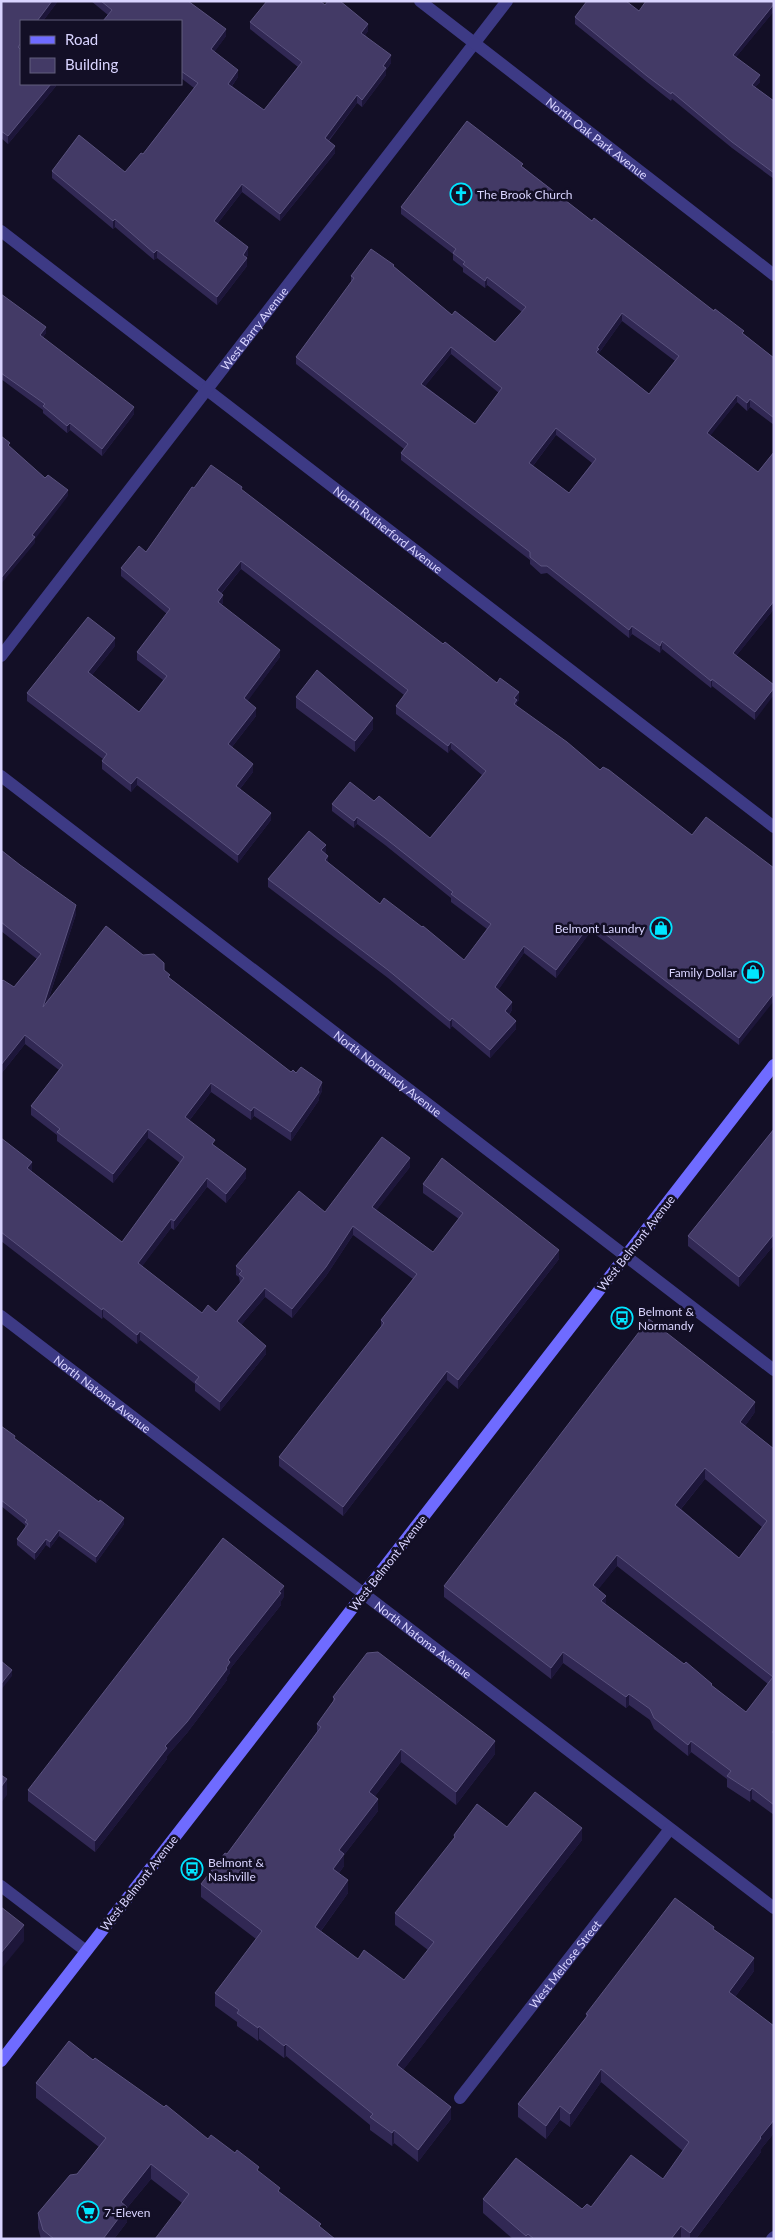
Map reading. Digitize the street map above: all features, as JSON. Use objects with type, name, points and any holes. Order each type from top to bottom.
[{"type":"main road","name":"West Belmont Avenue","points":[[1,2061],[774,1065]]},
{"type":"street","name":"North Oak Park Avenue","points":[[420,1],[774,275]]},
{"type":"street","name":"West Barry Avenue","points":[[1,656],[507,1]]},
{"type":"street","name":"North Rutherford Avenue","points":[[1,231],[774,827]]},
{"type":"street","name":"North Normandy Avenue","points":[[1,776],[774,1370]]},
{"type":"street","name":"North Natoma Avenue","points":[[1,1316],[774,1908]]},
{"type":"street","name":"West Melrose Street","points":[[460,2098],[670,1829]]},
{"type":"street","points":[[1,1886],[86,1951]]},
{"type":"building","points":[[1,1],[52,1],[38,20],[20,20],[20,44],[18,47],[20,49],[20,85],[50,85],[8,136],[1,131]]},
{"type":"building","points":[[101,1],[188,1],[226,29],[211,49],[238,70],[228,84],[264,110],[302,62],[250,22],[267,1],[320,1],[325,5],[328,1],[340,1],[368,24],[361,33],[391,55],[383,66],[386,68],[362,100],[357,95],[325,138],[335,146],[280,214],[242,184],[214,221],[248,247],[243,255],[247,258],[217,297],[157,250],[154,253],[115,219],[113,221],[52,171],[79,135],[125,172],[141,153],[143,154],[198,83],[182,72],[182,20],[104,20],[112,10]]},
{"type":"building","points":[[587,1],[626,1],[639,11],[646,1],[774,1],[774,4],[733,55],[760,75],[752,85],[774,101],[774,173],[732,142],[672,92],[671,94],[647,76],[575,17]]},
{"type":"building","points":[[467,121],[592,221],[594,218],[714,311],[715,309],[744,331],[742,333],[774,358],[774,418],[750,399],[747,403],[737,395],[707,433],[758,472],[774,452],[774,601],[733,653],[774,685],[774,688],[755,712],[712,679],[711,681],[662,641],[660,646],[632,626],[629,630],[547,566],[541,566],[530,557],[530,552],[401,453],[408,444],[296,357],[354,278],[351,276],[371,249],[394,265],[452,315],[455,311],[495,342],[526,307],[487,277],[485,281],[463,264],[465,262],[453,253],[456,249],[401,207]],"holes":[[[622,313],[679,356],[649,394],[596,352]],[[451,347],[502,388],[475,424],[421,384]],[[556,428],[596,459],[569,493],[529,463]]]},
{"type":"building","points":[[1,294],[46,327],[40,335],[134,407],[102,449],[70,423],[67,426],[43,406],[45,404],[1,373]]},
{"type":"building","points":[[1,436],[10,443],[8,445],[45,478],[48,475],[68,490],[32,535],[35,537],[1,578]]},
{"type":"building","points":[[211,465],[242,487],[241,489],[443,644],[445,642],[497,683],[500,678],[519,692],[514,698],[517,700],[514,704],[567,742],[600,770],[603,767],[609,770],[692,835],[706,817],[774,868],[774,993],[739,1038],[591,923],[556,970],[524,946],[495,987],[512,1002],[505,1011],[516,1021],[490,1050],[452,1018],[450,1021],[388,970],[268,879],[309,831],[326,845],[321,850],[328,856],[325,860],[380,904],[384,898],[423,926],[464,960],[491,924],[451,894],[453,892],[385,838],[357,817],[354,821],[332,804],[350,782],[374,801],[379,796],[430,838],[486,771],[451,742],[448,746],[396,706],[408,690],[241,561],[217,590],[223,595],[218,602],[280,650],[244,698],[256,708],[228,744],[253,764],[236,786],[271,813],[238,855],[137,777],[131,784],[102,761],[107,754],[27,693],[88,617],[115,638],[88,672],[139,712],[167,676],[137,652],[170,609],[121,568],[139,546],[146,552],[192,487],[194,488]]},
{"type":"building","points":[[317,670],[373,718],[355,741],[296,697]]},
{"type":"building","points":[[1,850],[76,905],[43,1007],[106,926],[143,955],[154,954],[164,963],[164,970],[170,975],[168,977],[291,1072],[293,1070],[296,1073],[301,1067],[322,1082],[318,1090],[319,1092],[291,1132],[254,1107],[251,1111],[211,1083],[185,1117],[215,1140],[212,1144],[246,1169],[226,1194],[207,1178],[174,1221],[171,1219],[138,1263],[202,1313],[208,1305],[216,1312],[244,1278],[239,1274],[242,1271],[236,1266],[299,1191],[325,1212],[382,1137],[410,1158],[372,1207],[433,1252],[463,1213],[423,1184],[442,1158],[559,1250],[458,1380],[447,1371],[343,1507],[279,1457],[384,1323],[381,1320],[417,1274],[353,1226],[326,1267],[292,1309],[265,1288],[237,1321],[266,1346],[220,1402],[195,1382],[199,1377],[140,1331],[137,1335],[1,1232],[1,1138],[32,1162],[27,1168],[122,1242],[184,1157],[148,1129],[113,1174],[57,1132],[60,1129],[31,1106],[63,1065],[25,1035],[1,1065],[1,980],[14,987],[41,954],[1,922]]},
{"type":"building","points":[[774,1129],[774,1234],[739,1277],[688,1236]]},
{"type":"building","points":[[649,1319],[755,1402],[740,1422],[774,1449],[774,1731],[772,1732],[774,1733],[774,1805],[752,1788],[750,1791],[727,1776],[731,1771],[691,1741],[688,1745],[654,1718],[650,1709],[629,1694],[626,1697],[563,1652],[551,1668],[444,1586]],"holes":[[[705,1468],[767,1521],[739,1558],[675,1505]],[[617,1555],[773,1677],[746,1712],[711,1685],[686,1662],[684,1664],[601,1601],[606,1596],[593,1585]]]},
{"type":"building","points":[[1,1426],[15,1436],[14,1438],[99,1502],[100,1500],[124,1518],[96,1557],[59,1530],[50,1542],[46,1539],[35,1553],[17,1539],[28,1524],[25,1522],[27,1520],[1,1500]]},
{"type":"building","points":[[223,1538],[284,1586],[279,1592],[281,1593],[228,1660],[230,1662],[227,1669],[187,1722],[165,1746],[167,1748],[95,1841],[28,1790]]},
{"type":"building","points":[[378,1652],[495,1741],[456,1792],[401,1749],[369,1792],[378,1799],[339,1850],[344,1854],[333,1869],[348,1880],[315,1927],[358,1959],[364,1950],[404,1980],[434,1942],[395,1913],[455,1837],[454,1835],[477,1804],[507,1827],[535,1792],[582,1828],[397,2065],[451,2107],[418,2150],[394,2130],[392,2133],[370,2117],[373,2114],[286,2044],[284,2046],[259,2026],[258,2028],[237,2013],[239,2010],[215,1993],[262,1931],[201,1884],[225,1853],[227,1854],[321,1727],[317,1724],[335,1699],[333,1697],[367,1653]]},
{"type":"building","points":[[1,1661],[12,1670],[1,1684]]},
{"type":"building","points":[[1,1775],[7,1779],[1,1787]]},
{"type":"building","points":[[675,1898],[714,1927],[713,1929],[754,1958],[729,1992],[774,2026],[774,2120],[690,2233],[681,2226],[671,2239],[534,2239],[528,2234],[526,2236],[483,2199],[516,2158],[582,2209],[587,2204],[591,2207],[631,2155],[663,2179],[689,2142],[601,2069],[570,2114],[560,2106],[546,2126],[518,2104],[588,2015],[586,2014]]},
{"type":"building","points":[[1,1907],[24,1925],[1,1953]]},
{"type":"building","points":[[69,2041],[93,2060],[95,2058],[164,2107],[166,2105],[208,2139],[211,2135],[235,2153],[237,2150],[259,2167],[257,2170],[280,2188],[278,2191],[321,2224],[319,2226],[335,2239],[155,2239],[189,2194],[151,2164],[121,2202],[127,2207],[103,2239],[54,2239],[43,2230],[38,2213],[70,2175],[77,2174],[106,2138],[36,2083]]},
{"type":"place","name":"The Brook Church","points":[[461,194]]},
{"type":"place","name":"Belmont Laundry","points":[[661,928]]},
{"type":"place","name":"Family Dollar","points":[[753,972]]},
{"type":"place","name":"Belmont & Normandy","points":[[622,1318]]},
{"type":"place","name":"Belmont & Nashville","points":[[192,1869]]},
{"type":"place","name":"7-Eleven","points":[[88,2212]]}]
